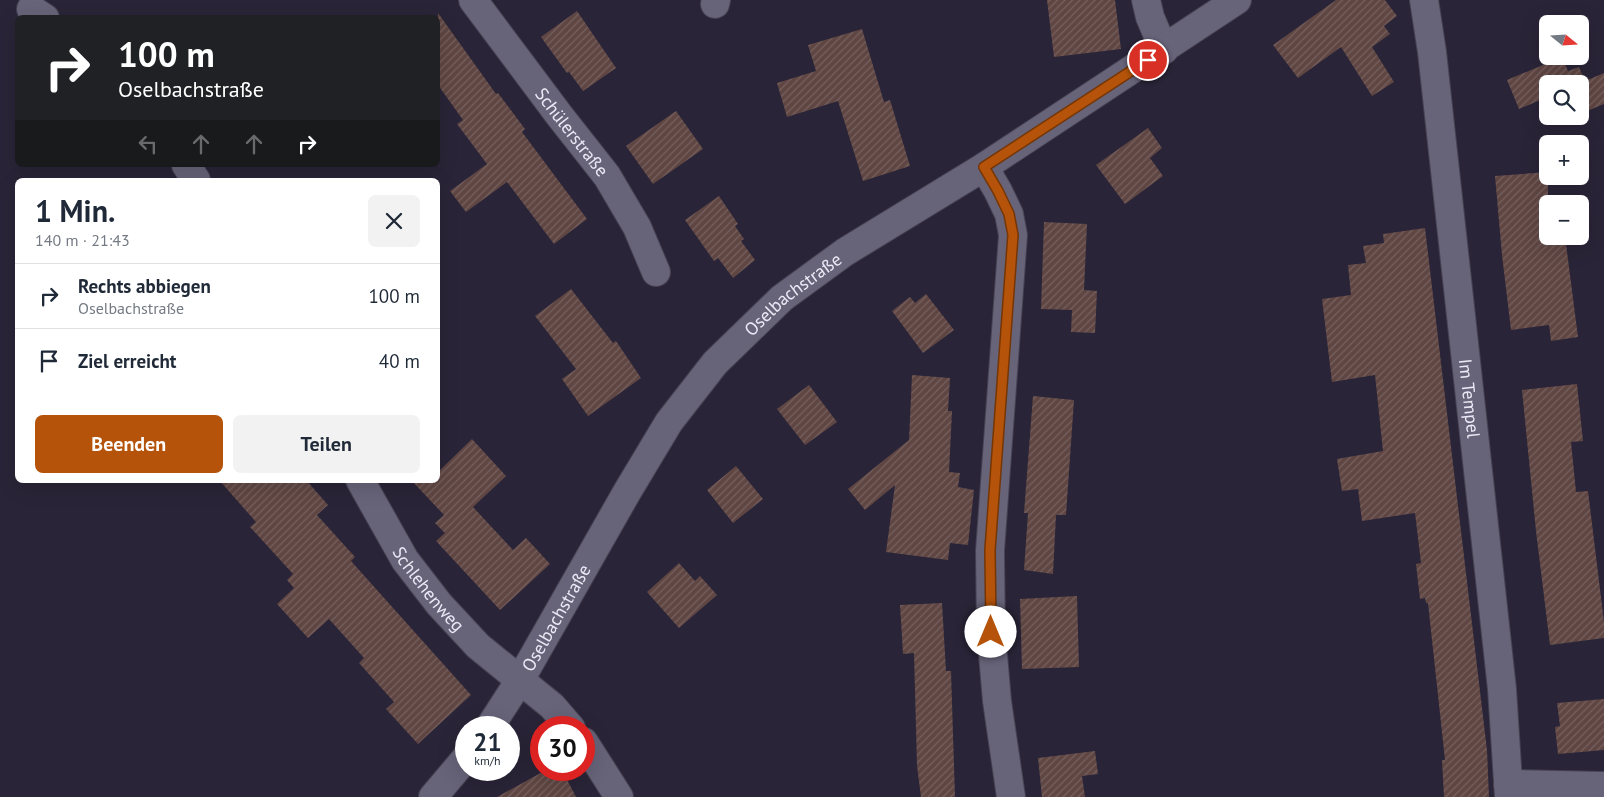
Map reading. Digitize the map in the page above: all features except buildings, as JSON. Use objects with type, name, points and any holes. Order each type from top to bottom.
[{"type":"street","name":"Schülerstraße","points":[[473,0],[607,176],[637,227],[656,272]]},
{"type":"street","points":[[1146,0],[1150,17],[1164,50]]},
{"type":"street","name":"Oselbachstraße","points":[[498,716],[664,430],[715,363],[782,298],[845,252],[984,167],[1164,50],[1237,0]]},
{"type":"street","name":"Im Tempel","points":[[1424,0],[1432,52],[1502,689],[1509,790]]},
{"type":"street","points":[[187,167],[195,178]]},
{"type":"street","points":[[984,167],[1009,214],[1013,235],[990,550],[991,632],[997,701],[1011,797]]},
{"type":"street","name":"Schlehenweg","points":[[362,483],[405,560],[440,604],[478,646],[552,706],[561,716]]},
{"type":"street","points":[[595,759],[619,797]]},
{"type":"street","points":[[432,797],[455,771]]},
{"type":"street","points":[[1509,790],[1604,786]]},
{"type":"route","points":[[991,632],[990,550],[1013,235],[1009,214],[984,167],[1148,60]]}]
